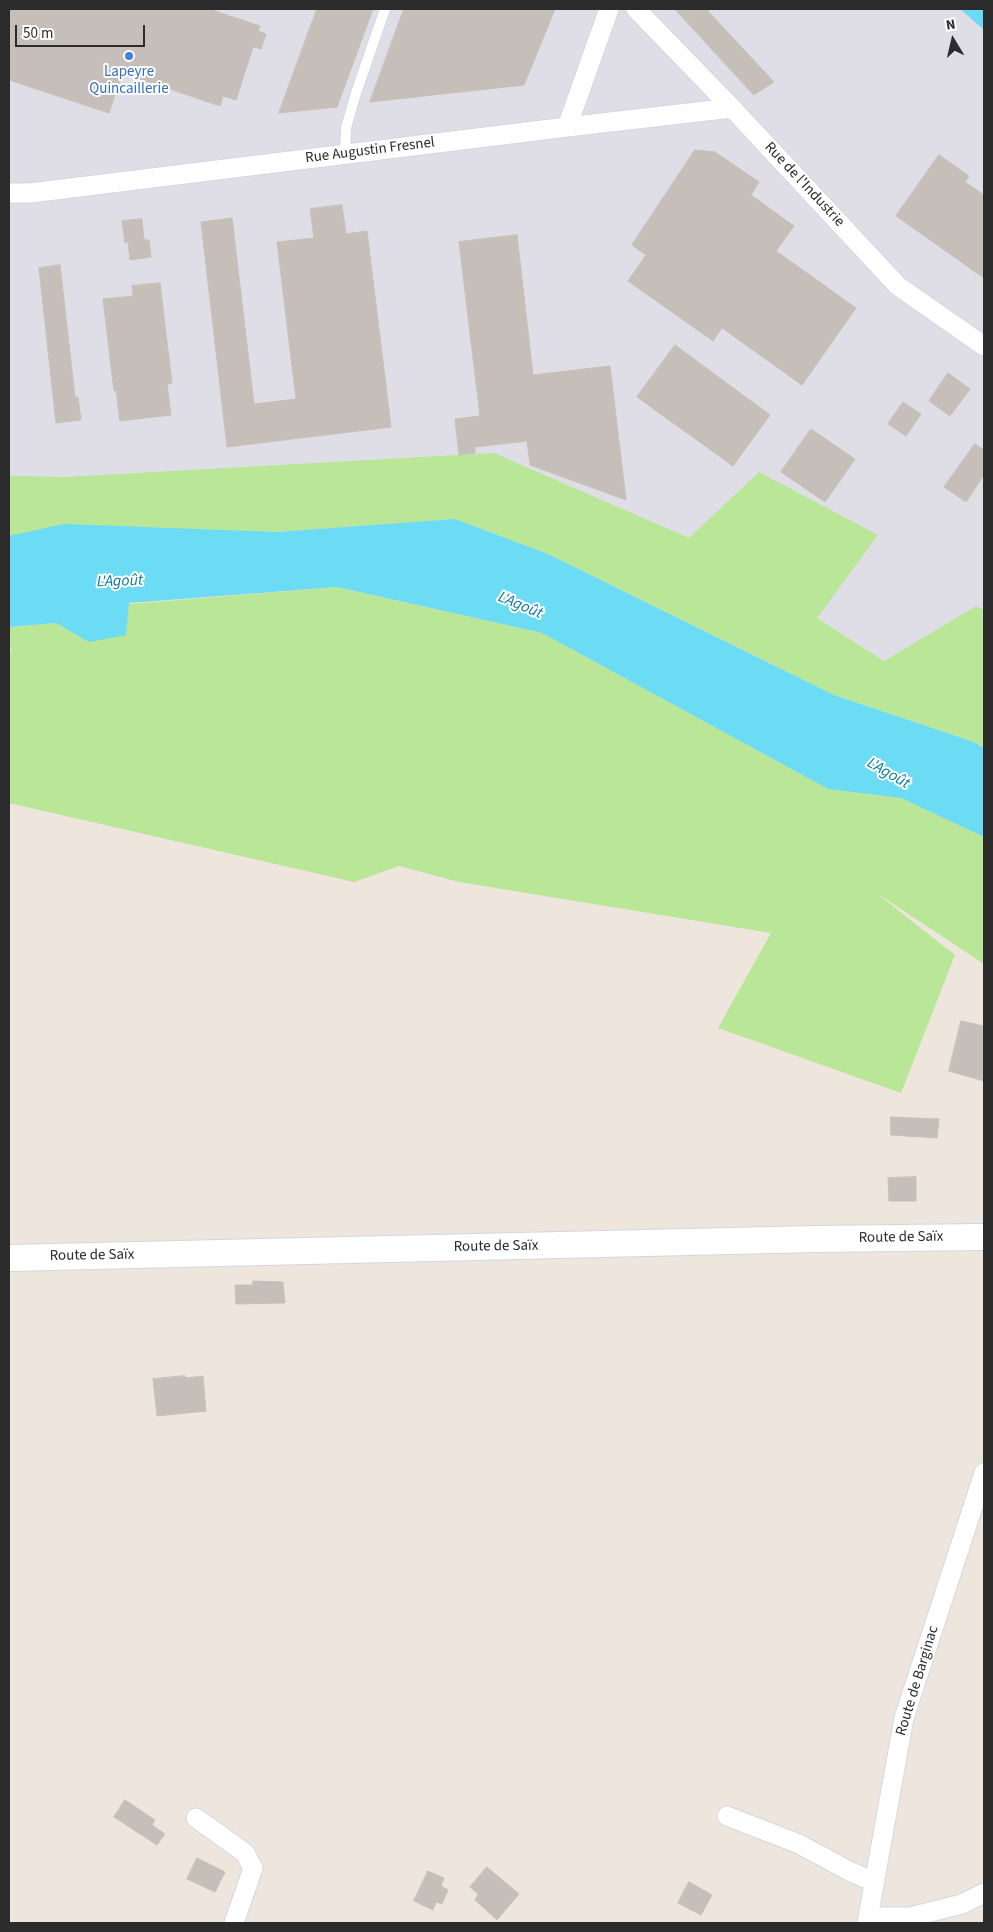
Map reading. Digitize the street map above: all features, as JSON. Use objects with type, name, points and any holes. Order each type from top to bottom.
[{"type":"street","points":[[567,126],[609,9]]},
{"type":"street","name":"Rue de l'Industrie","points":[[636,9],[732,108],[898,286],[984,346]]},
{"type":"street","name":"Rue Augustin Fresnel","points":[[9,193],[40,192],[567,126],[732,108]]},
{"type":"street","name":"Route de Saïx","points":[[9,1258],[815,1239],[984,1237]]},
{"type":"street","name":"Route de Barginac","points":[[868,1920],[904,1718],[984,1473]]},
{"type":"street","points":[[727,1816],[799,1844],[851,1872],[875,1882]]},
{"type":"street","points":[[196,1818],[245,1853],[253,1868],[234,1923]]},
{"type":"street","points":[[868,1920],[910,1917],[962,1904],[984,1893]]},
{"type":"lane","points":[[345,154],[346,128],[385,9]]},
{"type":"shaded area","points":[[9,9],[960,9],[984,30],[984,725],[817,618],[9,486]]},
{"type":"green space","points":[[494,453],[689,538],[759,472],[878,535],[817,618],[884,661],[976,606],[984,610],[984,748],[974,742],[834,695],[548,554],[455,519],[276,532],[9,536],[9,476],[65,477]]},
{"type":"green space","points":[[337,587],[542,633],[828,789],[901,798],[984,837],[984,964],[875,892],[955,955],[901,1093],[718,1028],[771,933],[459,882],[399,866],[354,882],[9,803],[9,652],[12,652],[9,645],[9,627],[56,623],[90,642],[129,604]]},
{"type":"water","points":[[960,9],[984,9],[984,30]]},
{"type":"water","name":"L'Agoût","points":[[455,519],[548,554],[834,695],[974,742],[984,748],[984,837],[901,798],[828,789],[542,633],[337,587],[129,603],[126,635],[89,642],[56,623],[9,627],[9,536],[64,524],[276,532]]},
{"type":"building","name":"Lapeyre Quincaillerie","points":[[9,9],[209,9],[260,26],[258,31],[266,34],[261,49],[253,47],[236,100],[223,96],[220,106],[122,73],[109,113],[9,80]]},
{"type":"building","points":[[317,9],[373,9],[337,107],[279,113]]},
{"type":"building","points":[[404,9],[555,9],[524,85],[370,102]]},
{"type":"building","points":[[675,9],[706,9],[774,82],[754,95]]},
{"type":"building","points":[[695,150],[715,152],[759,182],[751,195],[794,226],[776,251],[856,308],[802,385],[722,328],[713,341],[628,281],[646,255],[632,245]]},
{"type":"building","points":[[939,155],[969,176],[965,182],[984,195],[984,278],[896,216]]},
{"type":"building","points":[[342,205],[346,234],[367,231],[391,427],[227,447],[201,222],[232,218],[254,404],[296,399],[277,242],[314,238],[310,209]]},
{"type":"building","points":[[142,219],[144,240],[149,240],[151,257],[130,260],[128,242],[125,243],[122,221]]},
{"type":"building","points":[[517,235],[533,375],[610,366],[626,500],[530,465],[527,441],[475,447],[475,453],[459,455],[455,419],[480,416],[459,242]]},
{"type":"building","points":[[60,265],[75,397],[78,397],[81,420],[56,423],[39,268]]},
{"type":"building","points":[[160,283],[172,383],[167,384],[171,415],[120,421],[116,390],[114,391],[103,299],[133,296],[132,286]]},
{"type":"building","points":[[675,345],[770,415],[733,466],[637,397]]},
{"type":"building","points":[[948,373],[970,389],[950,416],[929,401]]},
{"type":"building","points":[[903,402],[921,414],[906,436],[888,424]]},
{"type":"building","points":[[811,429],[855,459],[825,502],[781,472]]},
{"type":"building","points":[[975,444],[984,450],[984,475],[966,502],[944,487]]},
{"type":"building","points":[[961,1021],[984,1026],[984,1081],[949,1071]]},
{"type":"building","points":[[891,1117],[939,1119],[937,1138],[891,1135]]},
{"type":"building","points":[[916,1177],[916,1201],[889,1201],[888,1178]]},
{"type":"building","points":[[253,1281],[283,1282],[285,1303],[236,1304],[235,1285],[253,1285]]},
{"type":"building","points":[[185,1376],[185,1378],[203,1376],[206,1411],[157,1416],[153,1379]]},
{"type":"building","points":[[125,1800],[155,1820],[152,1825],[165,1834],[157,1845],[114,1817]]},
{"type":"building","points":[[197,1858],[225,1872],[215,1892],[187,1879]]},
{"type":"building","points":[[487,1867],[519,1894],[497,1920],[475,1900],[478,1894],[470,1887]]},
{"type":"building","points":[[428,1871],[444,1878],[441,1886],[448,1890],[442,1904],[436,1902],[433,1910],[414,1901]]},
{"type":"building","points":[[689,1882],[712,1895],[701,1915],[678,1903]]},
{"type":"place","name":"Lapeyre Quincaillerie","points":[[129,56]]}]
